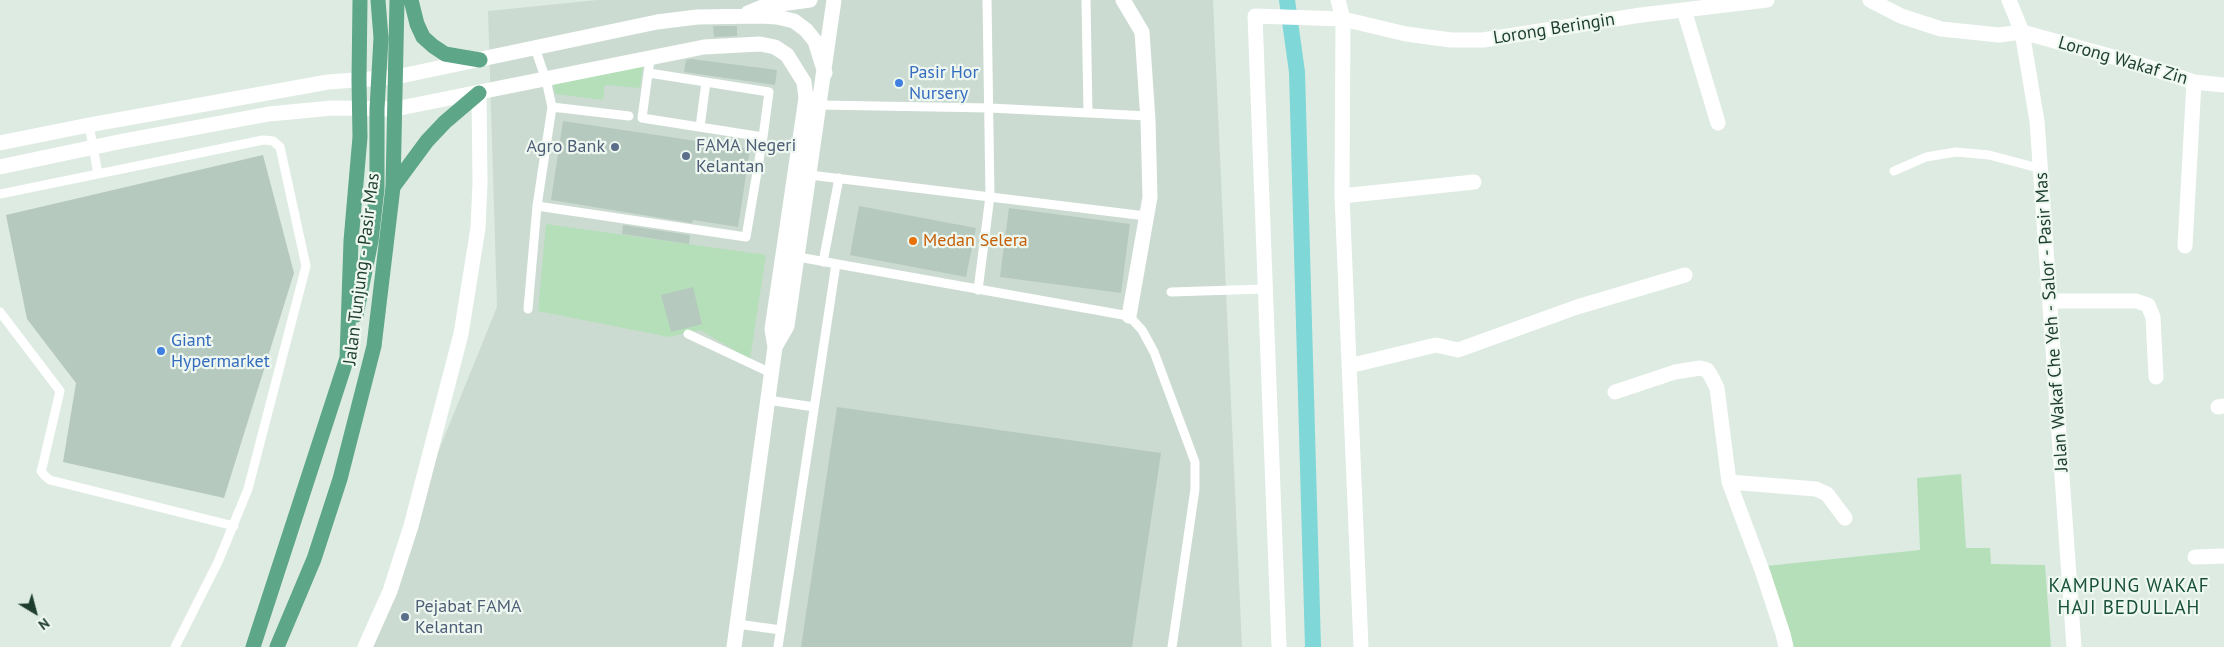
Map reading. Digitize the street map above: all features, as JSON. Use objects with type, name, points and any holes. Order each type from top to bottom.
[{"type":"main road","name":"Jalan Tunjung - Pasir Mas","points":[[254,647],[347,358],[351,241],[360,137],[360,0]]},
{"type":"main road","points":[[347,358],[371,241],[377,189],[378,78],[381,38],[378,0]]},
{"type":"main road","name":"Jalan Tunjung - Pasir Mas","points":[[278,647],[314,559],[355,424],[374,346],[393,188],[397,0]]},
{"type":"main road","points":[[411,0],[417,24],[423,37],[433,46],[445,54],[480,60]]},
{"type":"main road","points":[[393,188],[427,140],[445,122],[479,94]]},
{"type":"street","points":[[739,16],[765,6],[810,0]]},
{"type":"street","points":[[775,347],[787,326],[834,0]]},
{"type":"street","points":[[1122,0],[1142,32],[1148,116],[1150,197],[1128,316]]},
{"type":"street","points":[[1338,0],[1343,19],[1342,196],[1361,647]]},
{"type":"street","name":"Lorong Beringin","points":[[1264,289],[1255,16],[1343,19],[1406,34],[1451,40],[1483,40],[1640,7],[1684,10],[1767,0]]},
{"type":"street","points":[[1870,0],[1901,16],[1941,29],[1999,35],[2022,32]]},
{"type":"street","name":"Jalan Wakaf Che Yeh - Salor - Pasir Mas","points":[[2009,0],[2022,32],[2033,86],[2042,169],[2074,647]]},
{"type":"street","points":[[1684,10],[1718,123]]},
{"type":"street","points":[[0,143],[328,82],[396,76],[657,22],[697,17],[777,17],[794,22],[806,30],[815,41],[824,73]]},
{"type":"street","name":"Lorong Wakaf Zin","points":[[2022,32],[2135,63],[2194,82],[2224,85]]},
{"type":"street","points":[[0,167],[93,147],[269,114],[302,110],[395,109],[546,80],[650,66],[704,47],[760,44],[775,47],[787,55],[804,82],[806,98],[772,329],[775,347],[772,373],[734,647]]},
{"type":"street","points":[[2185,246],[2194,82]]},
{"type":"street","points":[[365,647],[390,591],[411,526],[461,334],[478,228],[479,94]]},
{"type":"street","points":[[1342,196],[1474,182]]},
{"type":"street","points":[[1349,366],[1436,345],[1458,350],[1577,307],[1684,275]]},
{"type":"street","points":[[1264,289],[1279,647]]},
{"type":"street","points":[[2051,301],[2136,301],[2148,305],[2153,316],[2156,377]]},
{"type":"street","points":[[1615,392],[1675,372],[1700,368],[1707,370],[1717,388],[1729,482],[1766,582],[1786,647]]},
{"type":"street","points":[[1729,482],[1816,489],[1827,494],[1845,518]]},
{"type":"street","points":[[2195,557],[2224,556]]},
{"type":"lane","points":[[978,290],[990,196],[987,0]]},
{"type":"lane","points":[[1086,0],[1088,113]]},
{"type":"lane","points":[[528,309],[537,206],[552,107],[546,80],[535,48]]},
{"type":"lane","points":[[537,206],[746,237],[763,136],[769,92],[706,82],[650,66],[642,118],[763,136]]},
{"type":"lane","points":[[700,127],[706,82]]},
{"type":"lane","points":[[820,105],[990,108],[1148,116]]},
{"type":"lane","points":[[552,107],[629,116]]},
{"type":"lane","points":[[89,125],[98,174]]},
{"type":"lane","points":[[0,194],[263,140],[273,141],[280,147],[306,266],[248,489],[218,562],[174,647]]},
{"type":"lane","points":[[1894,171],[1926,157],[1956,152],[1989,155],[2042,169]]},
{"type":"lane","points":[[810,175],[1146,216]]},
{"type":"lane","points":[[823,262],[839,178]]},
{"type":"lane","points":[[798,257],[1128,316],[1142,330],[1154,352],[1195,462],[1195,489],[1172,647]]},
{"type":"lane","points":[[778,647],[836,264]]},
{"type":"lane","points":[[1171,292],[1264,289]]},
{"type":"lane","points":[[0,312],[60,391],[42,464],[42,471],[45,476],[50,480],[234,526]]},
{"type":"lane","points":[[688,334],[772,373]]},
{"type":"lane","points":[[768,400],[814,407]]},
{"type":"lane","points":[[737,624],[781,630]]},
{"type":"shaded area","points":[[597,0],[1213,0],[1242,647],[359,647],[497,307],[488,11]]},
{"type":"green space","points":[[643,64],[640,88],[605,85],[603,100],[555,94],[553,82]]},
{"type":"green space","points":[[546,224],[766,255],[750,359],[700,330],[669,337],[538,311]]},
{"type":"green space","points":[[1961,474],[1966,548],[1990,548],[1991,564],[2045,565],[2051,647],[1790,647],[1766,566],[1920,550],[1917,478]]},
{"type":"building","points":[[713,26],[737,26],[737,36],[714,37]]},
{"type":"building","points":[[691,59],[777,70],[775,85],[684,72],[686,60]]},
{"type":"building","points":[[563,121],[750,149],[738,227],[693,220],[692,223],[551,200]]},
{"type":"building","name":"Giant Hypermarket","points":[[263,155],[294,273],[224,498],[63,462],[76,383],[27,319],[6,215]]},
{"type":"building","name":"Medan Selera","points":[[859,206],[976,228],[966,277],[850,255]]},
{"type":"building","points":[[1009,208],[1130,224],[1121,293],[1000,277]]},
{"type":"building","points":[[623,225],[690,235],[689,244],[622,234]]},
{"type":"building","points":[[693,287],[702,324],[671,332],[661,295]]},
{"type":"building","points":[[837,407],[1161,453],[1132,647],[801,647]]},
{"type":"waterway","points":[[1287,0],[1297,72],[1313,647]]},
{"type":"place","name":"Pasir Hor Nursery","points":[[899,83]]},
{"type":"place","name":"Agro Bank","points":[[615,147]]},
{"type":"place","name":"FAMA Negeri Kelantan","points":[[686,156]]},
{"type":"place","name":"Medan Selera","points":[[913,241]]},
{"type":"place","name":"Giant Hypermarket","points":[[161,351]]},
{"type":"place","name":"Pejabat FAMA Kelantan","points":[[405,617]]},
{"type":"district","name":"KAMPUNG WAKAF HAJI BEDULLAH","points":[[2129,598]]}]
